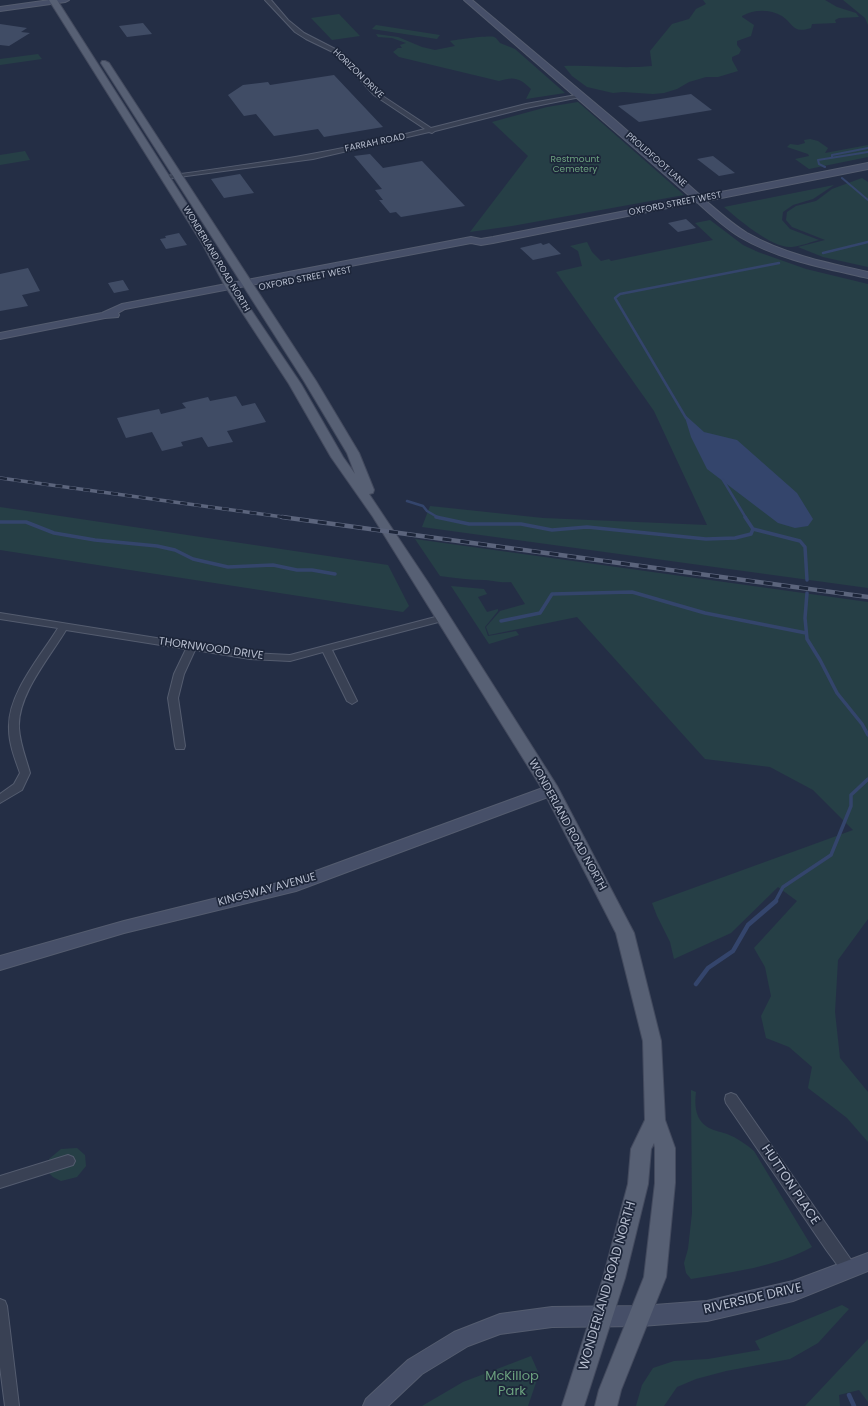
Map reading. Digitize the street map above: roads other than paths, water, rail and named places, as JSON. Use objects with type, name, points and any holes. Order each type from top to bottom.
[{"type":"main road","points":[[64,0],[70,9]]},
{"type":"main road","name":"WONDERLAND ROAD NORTH","points":[[53,1],[208,245],[233,290],[291,378],[337,457],[379,517],[551,790],[625,933],[652,1041],[655,1120],[665,1148],[665,1183],[655,1277],[641,1316],[610,1390],[606,1406]]},
{"type":"main road","name":"WONDERLAND ROAD NORTH","points":[[101,57],[310,381],[353,453],[379,517]]},
{"type":"main road","name":"WONDERLAND ROAD NORTH","points":[[573,1406],[602,1317],[638,1184],[641,1149],[655,1120]]},
{"type":"street","points":[[0,9],[64,0]]},
{"type":"street","name":"HORIZON DRIVE","points":[[268,0],[297,30],[308,38],[332,48],[339,53],[376,94],[432,131]]},
{"type":"street","name":"PROUDFOOT LANE","points":[[468,0],[744,235],[777,251],[820,264],[868,275]]},
{"type":"street","name":"FARRAH ROAD","points":[[166,178],[262,165],[359,148],[544,102],[582,96]]},
{"type":"street","name":"OXFORD STREET WEST","points":[[0,336],[105,315],[124,315],[249,286],[471,240],[481,242],[868,166]]},
{"type":"street","name":"THORNWOOD DRIVE","points":[[0,616],[250,656],[290,658],[443,618]]},
{"type":"street","points":[[0,798],[18,787],[25,773],[15,737],[14,714],[24,690],[64,626]]},
{"type":"street","points":[[180,746],[173,698],[179,674],[192,647]]},
{"type":"street","points":[[326,648],[352,702]]},
{"type":"street","name":"KINGSWAY AVENUE","points":[[0,963],[124,927],[296,885],[551,790]]},
{"type":"street","name":"HUTTON PLACE","points":[[731,1099],[832,1246],[850,1269]]},
{"type":"street","points":[[0,1182],[68,1161]]},
{"type":"street","name":"RIVERSIDE DRIVE","points":[[373,1406],[415,1367],[461,1339],[500,1324],[552,1317],[641,1316],[707,1311],[793,1292],[868,1262]]},
{"type":"street","points":[[0,1306],[12,1406]]},
{"type":"water","points":[[684,414],[704,432],[737,440],[797,493],[813,519],[808,526],[795,528],[778,523],[707,469],[691,437]]},
{"type":"waterway","points":[[832,157],[832,155],[868,148]]},
{"type":"waterway","points":[[825,167],[819,164],[818,160],[868,152]]},
{"type":"waterway","points":[[842,178],[868,200]]},
{"type":"waterway","points":[[823,253],[868,242]]},
{"type":"waterway","points":[[686,418],[615,298],[620,294],[779,263]]},
{"type":"waterway","points":[[723,480],[746,518]]},
{"type":"waterway","points":[[407,501],[423,506],[427,511],[438,517]]},
{"type":"waterway","points":[[438,517],[469,524],[521,524],[552,530],[587,527],[706,539],[735,538],[751,534],[753,529]]},
{"type":"waterway","points":[[745,517],[753,529]]},
{"type":"waterway","points":[[0,522],[26,522],[54,533],[95,540],[157,546],[175,550],[193,559],[228,567],[273,565],[297,570],[312,570],[335,574]]},
{"type":"waterway","points":[[753,529],[800,541],[805,547],[807,580]]},
{"type":"waterway","points":[[501,621],[540,613],[552,594],[632,592],[705,613],[806,633]]},
{"type":"waterway","points":[[807,593],[805,618],[807,639],[837,693],[862,724],[868,735]]},
{"type":"waterway","points":[[775,902],[783,887],[831,855],[851,806],[851,795],[868,779]]},
{"type":"waterway","points":[[696,984],[708,968],[733,951],[748,925],[775,902]]},
{"type":"waterway","points":[[849,1395],[854,1406]]},
{"type":"railway","points":[[0,478],[290,518]]},
{"type":"railway","points":[[282,517],[868,597]]},
{"type":"park label","name":"Restmount Cemetery","points":[[575,166]]},
{"type":"park label","name":"McKillop Park","points":[[512,1384]]}]
